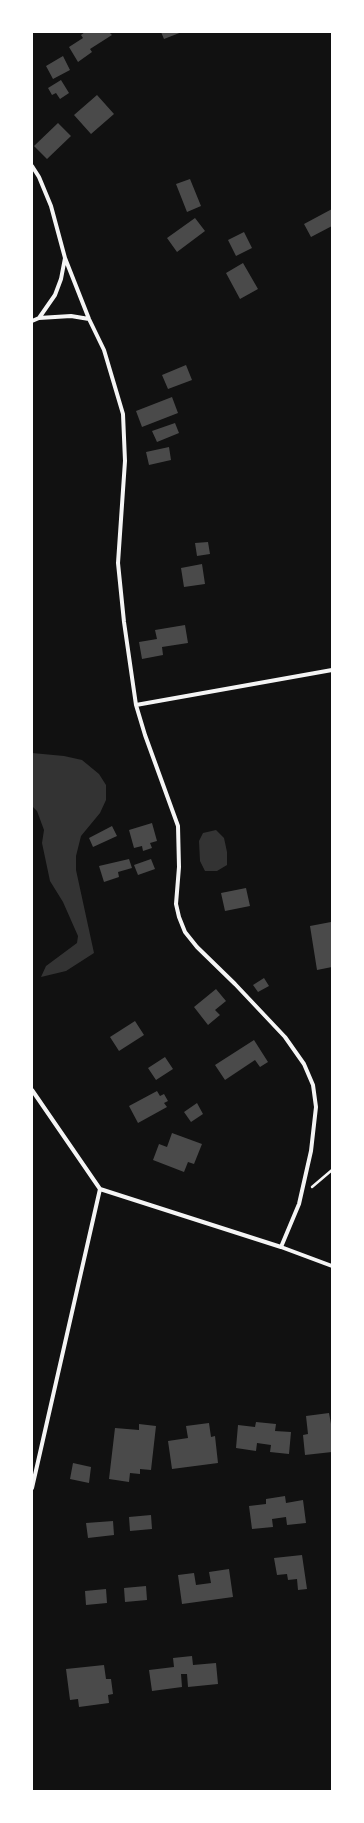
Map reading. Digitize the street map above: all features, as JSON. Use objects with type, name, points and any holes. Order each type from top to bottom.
[{"type":"street","points":[[32,166],[51,206],[65,258],[89,319],[104,350],[123,414],[126,460],[118,563],[136,705],[145,735],[178,826],[179,860],[176,904],[179,917],[185,932],[197,947],[235,984],[285,1038],[304,1064],[313,1085],[316,1107],[311,1150],[301,1197],[281,1247]]},
{"type":"street","points":[[39,318],[55,295],[61,278],[65,258]]},
{"type":"street","points":[[32,321],[39,318],[71,316],[89,319]]},
{"type":"street","points":[[136,705],[332,670]]},
{"type":"street","points":[[32,1090],[100,1189],[281,1247],[332,1266]]},
{"type":"street","points":[[32,1488],[100,1189]]},
{"type":"path","points":[[301,1197],[332,1170]]},
{"type":"shaded area","points":[[32,753],[64,756],[82,760],[99,774],[106,785],[106,800],[100,813],[81,836],[76,856],[76,870],[94,953],[66,971],[41,977],[46,966],[77,943],[78,936],[63,902],[50,881],[42,843],[44,830],[37,811],[32,806]]},
{"type":"shaded area","points":[[216,830],[224,838],[227,852],[227,865],[217,871],[205,871],[200,861],[199,841],[203,833]]},
{"type":"building","points":[[85,32],[109,32],[112,35],[90,49],[92,52],[78,62],[69,47],[83,38],[81,35]]},
{"type":"building","points":[[161,32],[182,32],[164,39]]},
{"type":"building","points":[[63,56],[70,70],[53,79],[46,66]]},
{"type":"building","points":[[61,80],[69,93],[60,99],[56,93],[52,95],[48,88]]},
{"type":"building","points":[[97,95],[114,114],[91,134],[74,115]]},
{"type":"building","points":[[58,123],[71,136],[47,159],[34,146]]},
{"type":"building","points":[[190,179],[201,206],[187,212],[176,184]]},
{"type":"building","points":[[332,209],[332,226],[311,237],[304,224]]},
{"type":"building","points":[[195,218],[205,231],[177,252],[167,238]]},
{"type":"building","points":[[244,232],[252,248],[236,256],[228,240]]},
{"type":"building","points":[[243,263],[258,289],[240,299],[226,273]]},
{"type":"building","points":[[186,365],[192,380],[168,389],[162,375]]},
{"type":"building","points":[[172,397],[178,413],[142,427],[136,411]]},
{"type":"building","points":[[175,423],[179,433],[157,442],[152,431]]},
{"type":"building","points":[[169,447],[171,460],[149,465],[146,452]]},
{"type":"building","points":[[208,542],[210,554],[197,556],[195,543]]},
{"type":"building","points":[[202,564],[205,584],[184,587],[181,568]]},
{"type":"building","points":[[185,625],[188,643],[162,647],[163,655],[142,659],[139,642],[157,639],[155,630]]},
{"type":"building","points":[[152,823],[157,841],[150,843],[152,848],[143,851],[142,846],[134,848],[129,830]]},
{"type":"building","points":[[112,826],[117,836],[93,847],[89,838]]},
{"type":"building","points":[[129,859],[132,868],[118,872],[119,877],[104,882],[99,866]]},
{"type":"building","points":[[151,859],[155,869],[138,875],[134,865]]},
{"type":"building","points":[[246,888],[250,906],[225,911],[221,893]]},
{"type":"building","points":[[331,922],[332,967],[317,970],[310,926]]},
{"type":"building","points":[[264,978],[269,986],[258,992],[253,985]]},
{"type":"building","points":[[216,989],[226,1001],[215,1010],[220,1015],[208,1025],[194,1007]]},
{"type":"building","points":[[135,1021],[144,1035],[119,1051],[110,1037]]},
{"type":"building","points":[[254,1040],[268,1062],[260,1067],[255,1060],[225,1080],[215,1065]]},
{"type":"building","points":[[165,1057],[173,1069],[156,1080],[148,1068]]},
{"type":"building","points":[[157,1091],[160,1096],[164,1094],[168,1101],[164,1103],[167,1107],[138,1123],[129,1106]]},
{"type":"building","points":[[197,1103],[203,1114],[191,1122],[184,1112]]},
{"type":"building","points":[[172,1133],[202,1144],[194,1164],[188,1162],[184,1172],[153,1160],[159,1144],[167,1147]]},
{"type":"building","points":[[329,1413],[332,1424],[332,1452],[305,1455],[303,1435],[308,1434],[306,1416]]},
{"type":"building","points":[[256,1422],[276,1424],[275,1431],[291,1432],[289,1454],[270,1452],[271,1445],[257,1443],[256,1451],[236,1448],[238,1425],[255,1427]]},
{"type":"building","points":[[209,1423],[211,1437],[215,1436],[218,1463],[172,1469],[168,1441],[188,1438],[186,1426]]},
{"type":"building","points":[[139,1424],[156,1426],[151,1470],[140,1469],[140,1474],[130,1473],[129,1482],[109,1479],[115,1428],[139,1430]]},
{"type":"building","points":[[73,1463],[91,1467],[89,1483],[70,1479]]},
{"type":"building","points":[[285,1496],[286,1503],[303,1500],[306,1523],[287,1525],[286,1517],[272,1519],[273,1527],[252,1529],[249,1506],[266,1504],[266,1499]]},
{"type":"building","points":[[151,1515],[152,1529],[130,1531],[129,1517]]},
{"type":"building","points":[[113,1521],[114,1535],[88,1538],[86,1523]]},
{"type":"building","points":[[302,1555],[307,1589],[298,1590],[297,1579],[288,1580],[287,1574],[277,1575],[274,1558]]},
{"type":"building","points":[[229,1569],[233,1597],[182,1604],[178,1575],[194,1573],[196,1585],[211,1583],[209,1572]]},
{"type":"building","points":[[146,1586],[147,1600],[125,1602],[124,1588]]},
{"type":"building","points":[[106,1589],[107,1603],[86,1605],[85,1591]]},
{"type":"building","points":[[192,1656],[193,1665],[216,1663],[218,1684],[188,1687],[187,1674],[181,1674],[182,1687],[152,1691],[149,1670],[174,1667],[173,1658]]},
{"type":"building","points":[[104,1665],[106,1679],[111,1679],[113,1694],[108,1695],[109,1703],[79,1707],[78,1699],[70,1700],[66,1669]]}]
